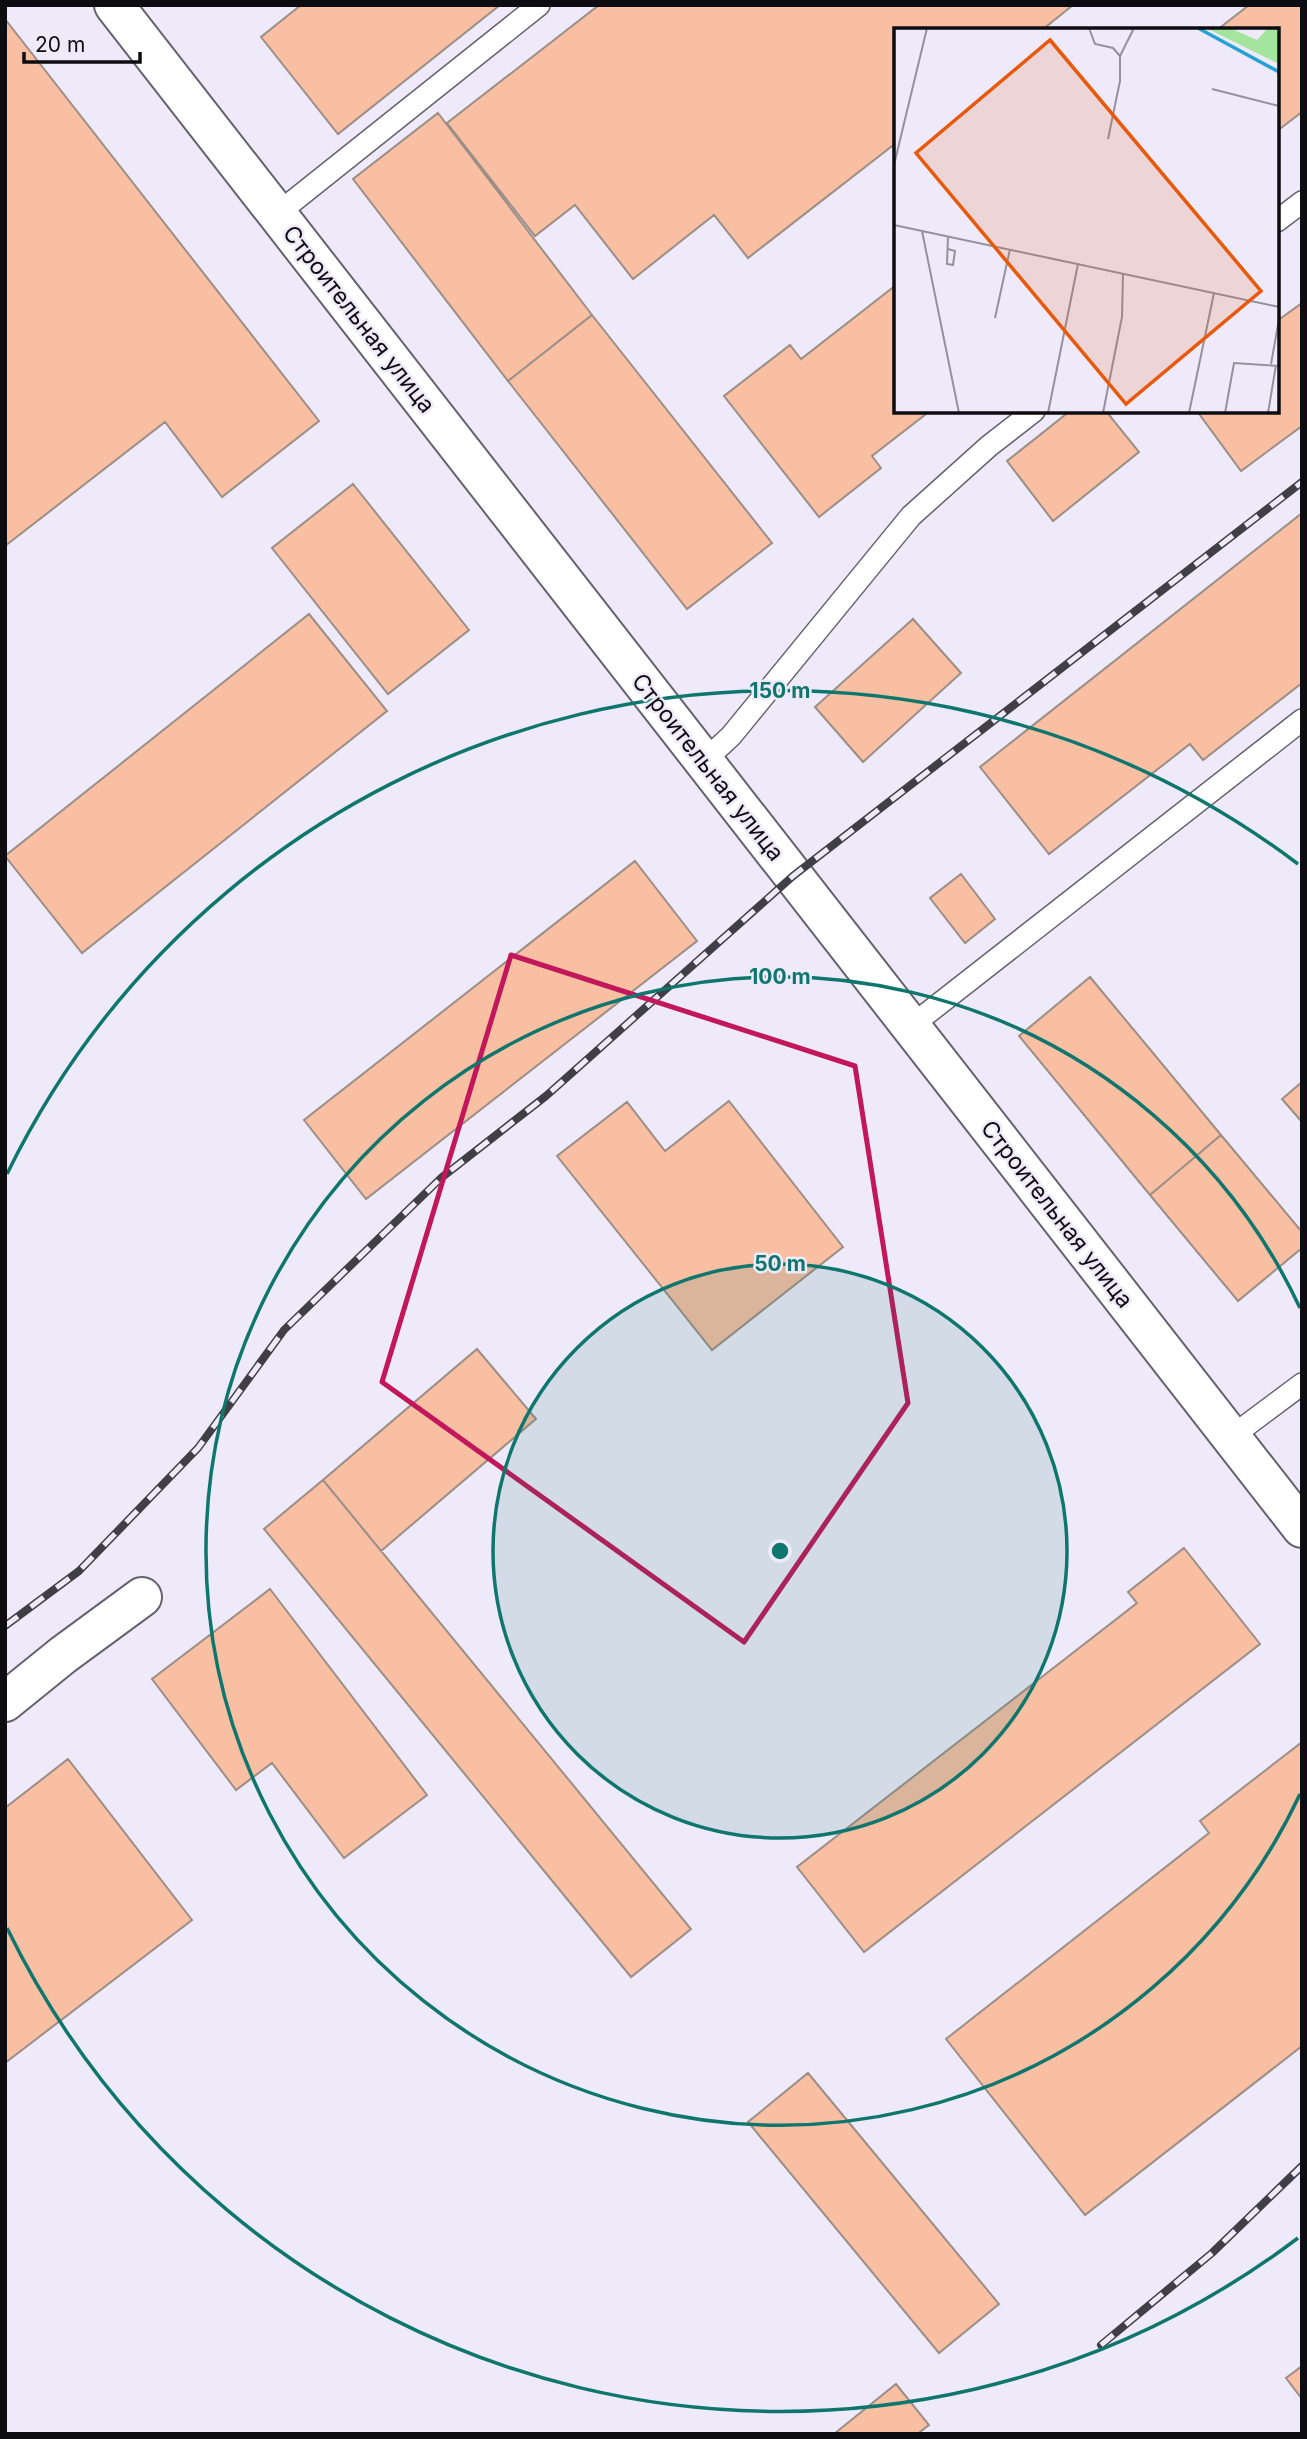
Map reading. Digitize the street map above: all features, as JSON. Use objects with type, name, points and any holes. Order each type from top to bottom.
[{"type":"street","name":"Строительная улица","points":[[114,5],[1302,1528]]},
{"type":"street","points":[[5,1702],[142,1597]]},
{"type":"lane","points":[[277,214],[539,5]]},
{"type":"lane","points":[[1279,219],[1302,202]]},
{"type":"lane","points":[[704,761],[731,736],[911,516],[989,446],[1031,413]]},
{"type":"lane","points":[[911,1026],[1302,720]]},
{"type":"lane","points":[[1231,1437],[1302,1384]]},
{"type":"highlighted area","points":[[511,955],[855,1066],[908,1403],[744,1642],[382,1382]]},
{"type":"building","points":[[301,5],[500,5],[338,134],[261,37]]},
{"type":"building","points":[[599,5],[1073,5],[1044,28],[894,28],[894,145],[748,258],[714,215],[633,279],[575,205],[535,236],[447,123]]},
{"type":"building","points":[[1249,5],[1302,5],[1302,112],[1279,129],[1279,28],[1220,28]]},
{"type":"building","points":[[5,19],[319,421],[222,497],[165,422],[5,546]]},
{"type":"building","points":[[438,113],[592,315],[508,381],[353,179]]},
{"type":"building","points":[[894,287],[894,413],[927,413],[872,456],[881,468],[819,517],[724,396],[790,345],[801,359]]},
{"type":"building","points":[[1302,303],[1302,426],[1241,471],[1198,413],[1279,413],[1279,320]]},
{"type":"building","points":[[592,315],[772,543],[687,609],[508,381]]},
{"type":"building","points":[[1067,413],[1108,413],[1139,452],[1053,521],[1007,461]]},
{"type":"building","points":[[353,484],[469,630],[388,694],[272,548]]},
{"type":"building","points":[[1302,513],[1302,683],[1203,760],[1190,744],[1049,854],[980,767]]},
{"type":"building","points":[[309,614],[387,711],[82,953],[5,856]]},
{"type":"building","points":[[913,619],[961,673],[863,762],[815,707]]},
{"type":"building","points":[[635,861],[697,941],[366,1199],[304,1120]]},
{"type":"building","points":[[961,874],[995,919],[965,943],[930,898]]},
{"type":"building","points":[[1090,977],[1221,1135],[1150,1195],[1019,1036]]},
{"type":"building","points":[[1302,1082],[1302,1122],[1282,1099]]},
{"type":"building","points":[[729,1101],[843,1247],[712,1350],[557,1156],[627,1102],[665,1151]]},
{"type":"building","points":[[1221,1135],[1302,1232],[1302,1248],[1238,1301],[1150,1195]]},
{"type":"building","points":[[477,1349],[536,1419],[381,1551],[323,1480]]},
{"type":"building","points":[[323,1480],[691,1929],[631,1977],[264,1529]]},
{"type":"building","points":[[1184,1548],[1260,1644],[864,1952],[797,1867],[1137,1603],[1128,1592]]},
{"type":"building","points":[[270,1589],[427,1795],[344,1858],[272,1763],[236,1790],[152,1679]]},
{"type":"building","points":[[1302,1742],[1302,2046],[1085,2215],[946,2039],[1209,1833],[1200,1821]]},
{"type":"building","points":[[68,1759],[192,1920],[5,2063],[5,1808]]},
{"type":"building","points":[[808,2073],[999,2304],[939,2353],[748,2122]]},
{"type":"building","points":[[1302,2366],[1302,2399],[1286,2378]]},
{"type":"building","points":[[896,2384],[929,2425],[917,2434],[834,2434]]},
{"type":"railway","points":[[5,1626],[79,1571],[198,1448],[284,1330],[441,1178],[546,1096],[793,876],[1302,482]]},
{"type":"railway","points":[[1101,2345],[1212,2253],[1302,2166]]}]
